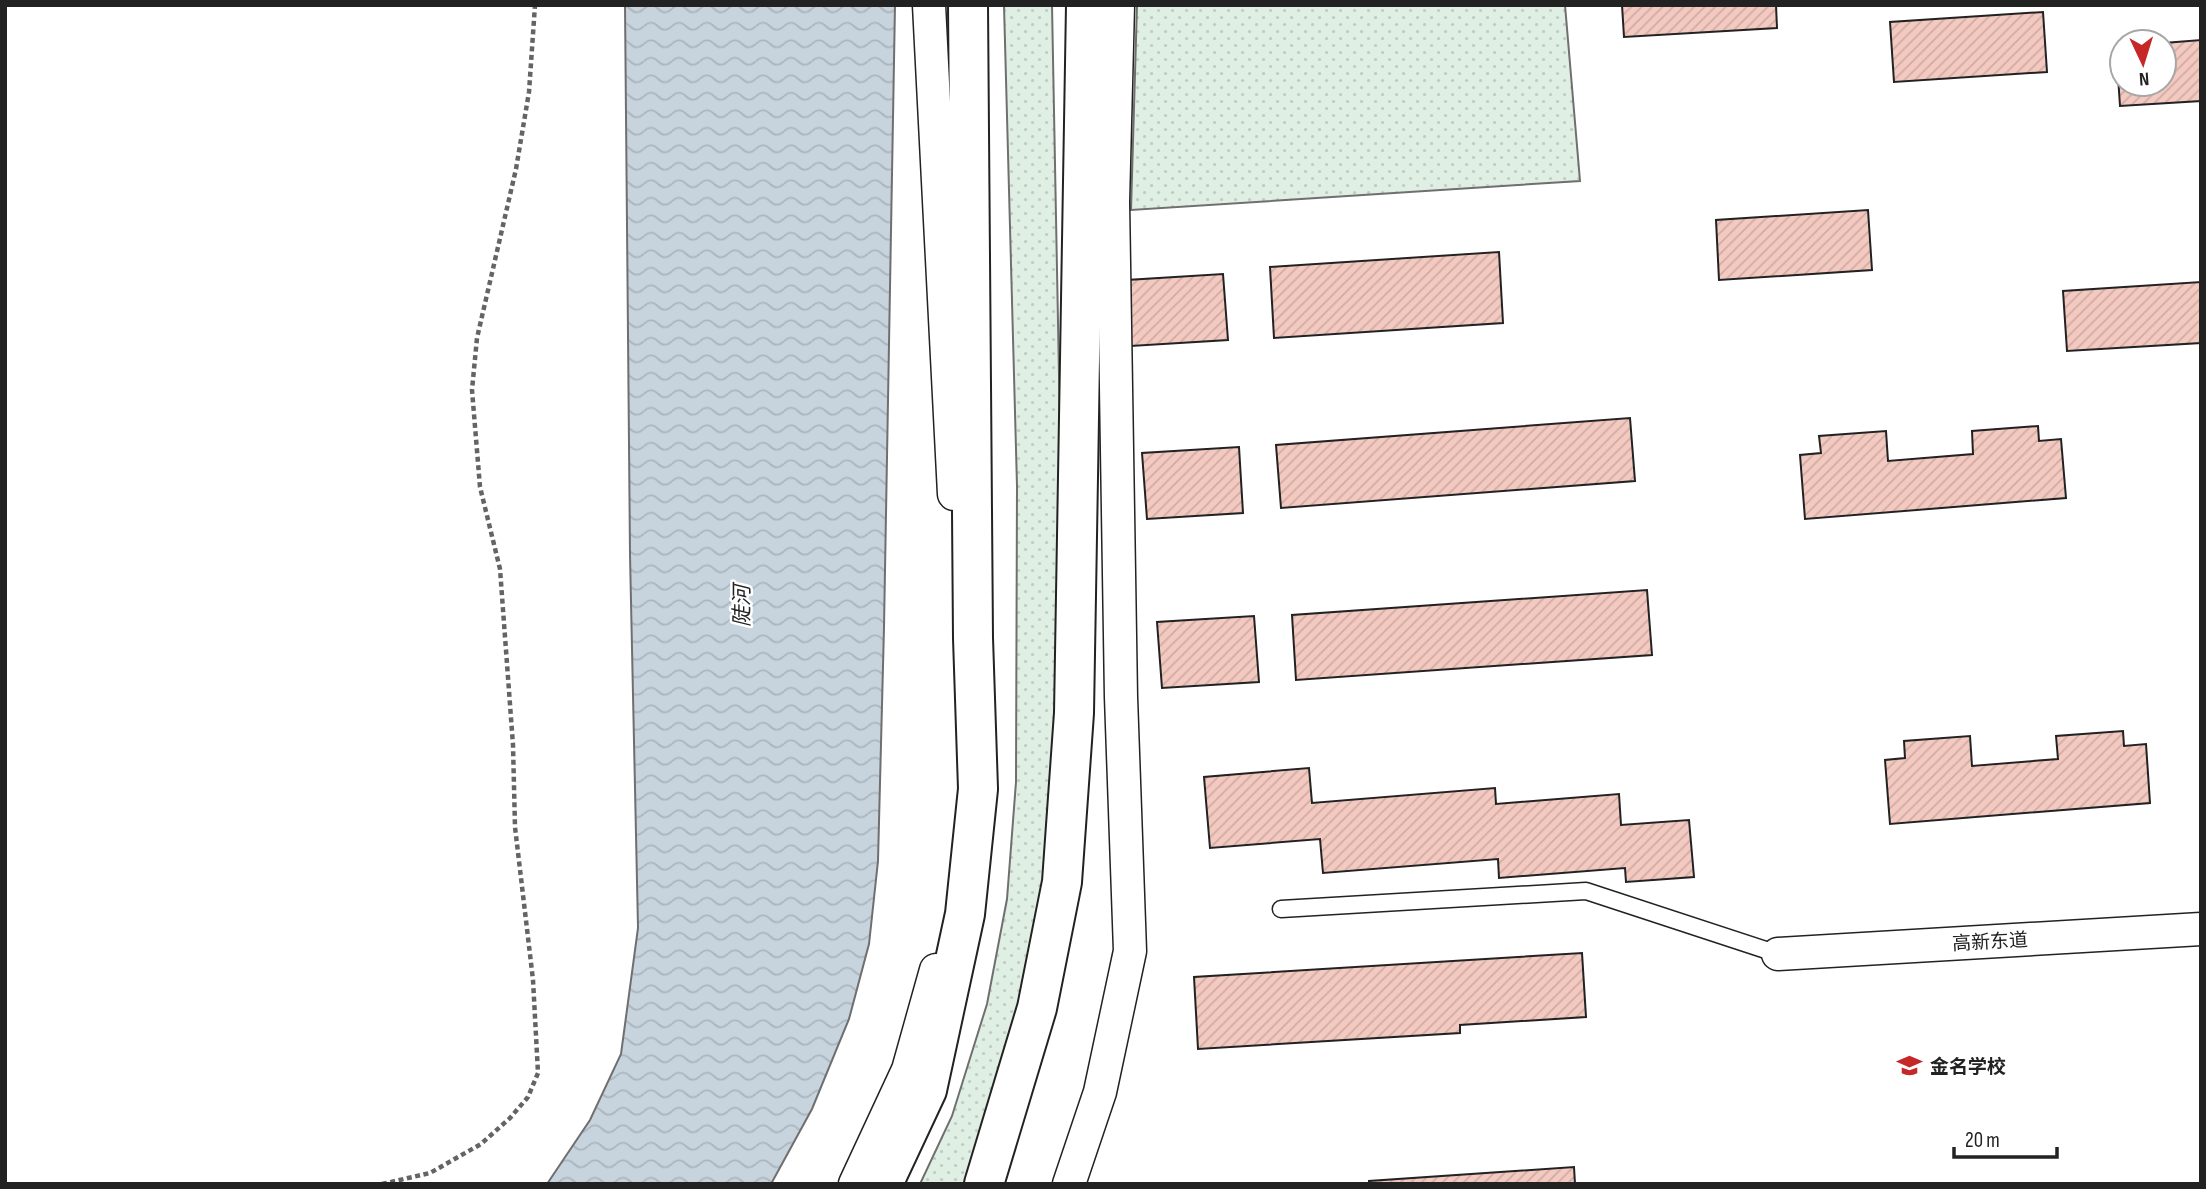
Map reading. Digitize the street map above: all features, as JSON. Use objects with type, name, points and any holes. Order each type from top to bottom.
[{"type":"main road","points":[[883,1184],[927,1090],[965,914],[978,789],[973,638],[968,5]]},
{"type":"main road","points":[[984,1184],[1037,1008],[1062,882],[1074,713],[1086,5]]},
{"type":"street","points":[[855,1184],[908,1070],[951,918],[965,708],[929,5]]},
{"type":"street","points":[[1069,1184],[1100,1092],[1130,951],[1122,716],[1114,243],[1118,5]]},
{"type":"street","name":"高新东道","points":[[1779,954],[2201,929]]},
{"type":"lane","points":[[1281,909],[1586,891],[1779,954]]},
{"type":"path","points":[[382,1184],[430,1173],[481,1144],[510,1118],[528,1097],[538,1073],[533,980],[515,827],[513,745],[500,569],[480,487],[472,390],[477,338],[516,169],[527,104],[535,5]]},
{"type":"green space","points":[[1004,5],[1052,5],[1061,481],[1058,785],[1045,895],[1015,1046],[967,1184],[920,1184],[952,1116],[987,1004],[1007,899],[1016,782],[1017,486]]},
{"type":"green space","points":[[1137,5],[1565,5],[1580,181],[1131,210]]},
{"type":"water","name":"陡河","points":[[625,5],[895,5],[878,861],[869,944],[849,1019],[812,1109],[771,1184],[547,1184],[590,1120],[621,1054],[638,928],[630,555]]},
{"type":"building","points":[[1622,5],[1776,5],[1777,28],[1624,37]]},
{"type":"building","points":[[2043,12],[2047,72],[1894,82],[1890,22]]},
{"type":"building","points":[[2201,40],[2201,101],[2120,106],[2119,98],[2178,98],[2178,42]]},
{"type":"building","points":[[1868,210],[1872,270],[1719,280],[1716,220]]},
{"type":"building","points":[[1499,252],[1503,323],[1274,338],[1270,267]]},
{"type":"building","points":[[1223,274],[1228,340],[1131,346],[1127,280]]},
{"type":"building","points":[[2201,282],[2201,343],[2067,351],[2063,291]]},
{"type":"building","points":[[1630,418],[1635,481],[1281,508],[1276,445]]},
{"type":"building","points":[[2038,426],[2039,441],[2061,439],[2066,498],[1805,519],[1800,455],[1821,453],[1819,436],[1886,431],[1888,461],[1973,454],[1972,431]]},
{"type":"building","points":[[1239,447],[1243,513],[1147,519],[1142,453]]},
{"type":"building","points":[[1647,590],[1652,655],[1296,680],[1292,615]]},
{"type":"building","points":[[1254,616],[1259,682],[1162,688],[1157,622]]},
{"type":"building","points":[[2123,731],[2124,746],[2146,744],[2150,803],[1890,824],[1885,760],[1905,758],[1904,741],[1970,736],[1972,766],[2058,759],[2056,736]]},
{"type":"building","points":[[1309,768],[1312,803],[1495,788],[1496,804],[1619,794],[1621,825],[1689,820],[1694,877],[1626,882],[1625,868],[1499,878],[1498,859],[1323,873],[1320,839],[1210,848],[1204,777]]},
{"type":"building","points":[[1582,953],[1586,1017],[1460,1025],[1460,1033],[1198,1049],[1194,977]]},
{"type":"building","points":[[1574,1167],[1575,1184],[1369,1184],[1369,1181]]},
{"type":"place","name":"金名学校","points":[[1910,1066]]}]
